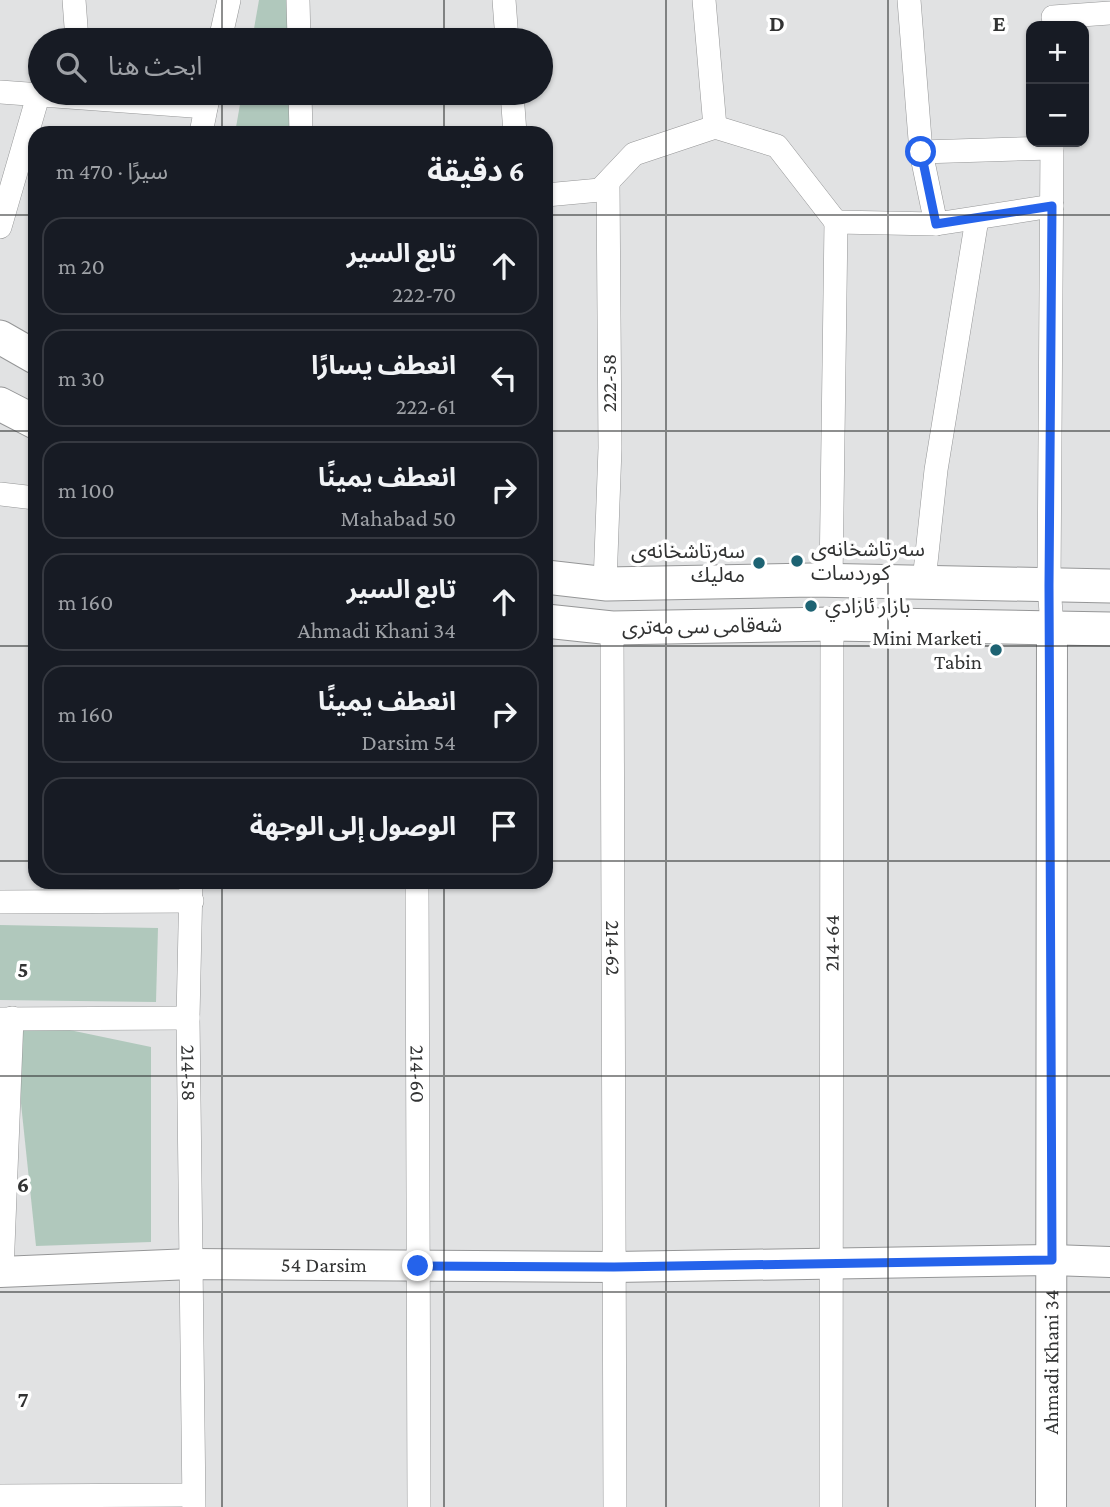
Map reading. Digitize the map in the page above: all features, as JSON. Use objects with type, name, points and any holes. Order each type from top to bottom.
[{"type":"main road","points":[[0,337],[28,353]]},
{"type":"main road","points":[[0,404],[28,418]]},
{"type":"main road","name":"شەقامی سی مەتری","points":[[553,578],[605,584],[924,581],[1110,586]]},
{"type":"main road","name":"شەقامی سی مەتری","points":[[553,622],[612,628],[832,624],[1110,629]]},
{"type":"street","points":[[74,0],[76,28]]},
{"type":"street","points":[[223,28],[229,0]]},
{"type":"street","points":[[298,0],[299,28]]},
{"type":"street","points":[[504,0],[506,28]]},
{"type":"street","points":[[705,0],[715,127]]},
{"type":"street","points":[[909,0],[921,152],[936,224]]},
{"type":"street","points":[[1053,14],[1110,13]]},
{"type":"street","points":[[0,92],[28,95]]},
{"type":"street","points":[[29,126],[35,105]]},
{"type":"street","points":[[202,126],[206,105]]},
{"type":"street","points":[[300,105],[301,126]]},
{"type":"street","points":[[513,105],[514,126]]},
{"type":"street","points":[[553,194],[600,190],[634,154],[715,127],[777,146],[836,222],[831,581]]},
{"type":"street","points":[[0,227],[28,130]]},
{"type":"street","points":[[921,152],[1026,146]]},
{"type":"street","points":[[1052,147],[1049,585],[1052,627]]},
{"type":"street","name":"222-58","points":[[605,584],[610,448],[608,182]]},
{"type":"street","points":[[836,222],[936,224],[1052,206]]},
{"type":"street","points":[[924,581],[936,470],[977,219]]},
{"type":"street","points":[[0,494],[28,497]]},
{"type":"street","name":"214-64","points":[[831,1507],[832,624]]},
{"type":"street","name":"Ahmadi Khani 34","points":[[1051,1507],[1052,627]]},
{"type":"street","name":"214-62","points":[[612,628],[615,1507]]},
{"type":"street","name":"214-60","points":[[417,889],[419,1507]]},
{"type":"street","points":[[0,902],[191,891]]},
{"type":"street","name":"214-58","points":[[191,891],[188,1018],[193,1501]]},
{"type":"street","points":[[1,1272],[6,1018],[188,1018]]},
{"type":"street","name":"54 Darsim","points":[[1,1272],[192,1264],[614,1267],[1052,1260],[1110,1262]]},
{"type":"street","points":[[0,1496],[193,1501]]},
{"type":"green space","points":[[259,0],[304,0],[305,28],[254,28]]},
{"type":"green space","points":[[240,105],[309,105],[310,126],[236,126]]},
{"type":"green space","points":[[0,925],[158,928],[156,1002],[0,1000]]},
{"type":"green space","points":[[12,1018],[151,1047],[151,1242],[36,1246]]},
{"type":"place","name":"سە‌رتاشخانە‌ی كوردسات","points":[[797,561]]},
{"type":"place","name":"سە‌رتاشخانە‌ی مە‌لیك","points":[[759,563]]},
{"type":"place","name":"بازار ئازادي","points":[[811,606]]},
{"type":"place","name":"Mini Marketi Tabin","points":[[996,650]]},
{"type":"route","points":[[418,1266],[614,1267],[1052,1260],[1052,627],[1049,585],[1052,206],[936,224],[921,152]]}]
